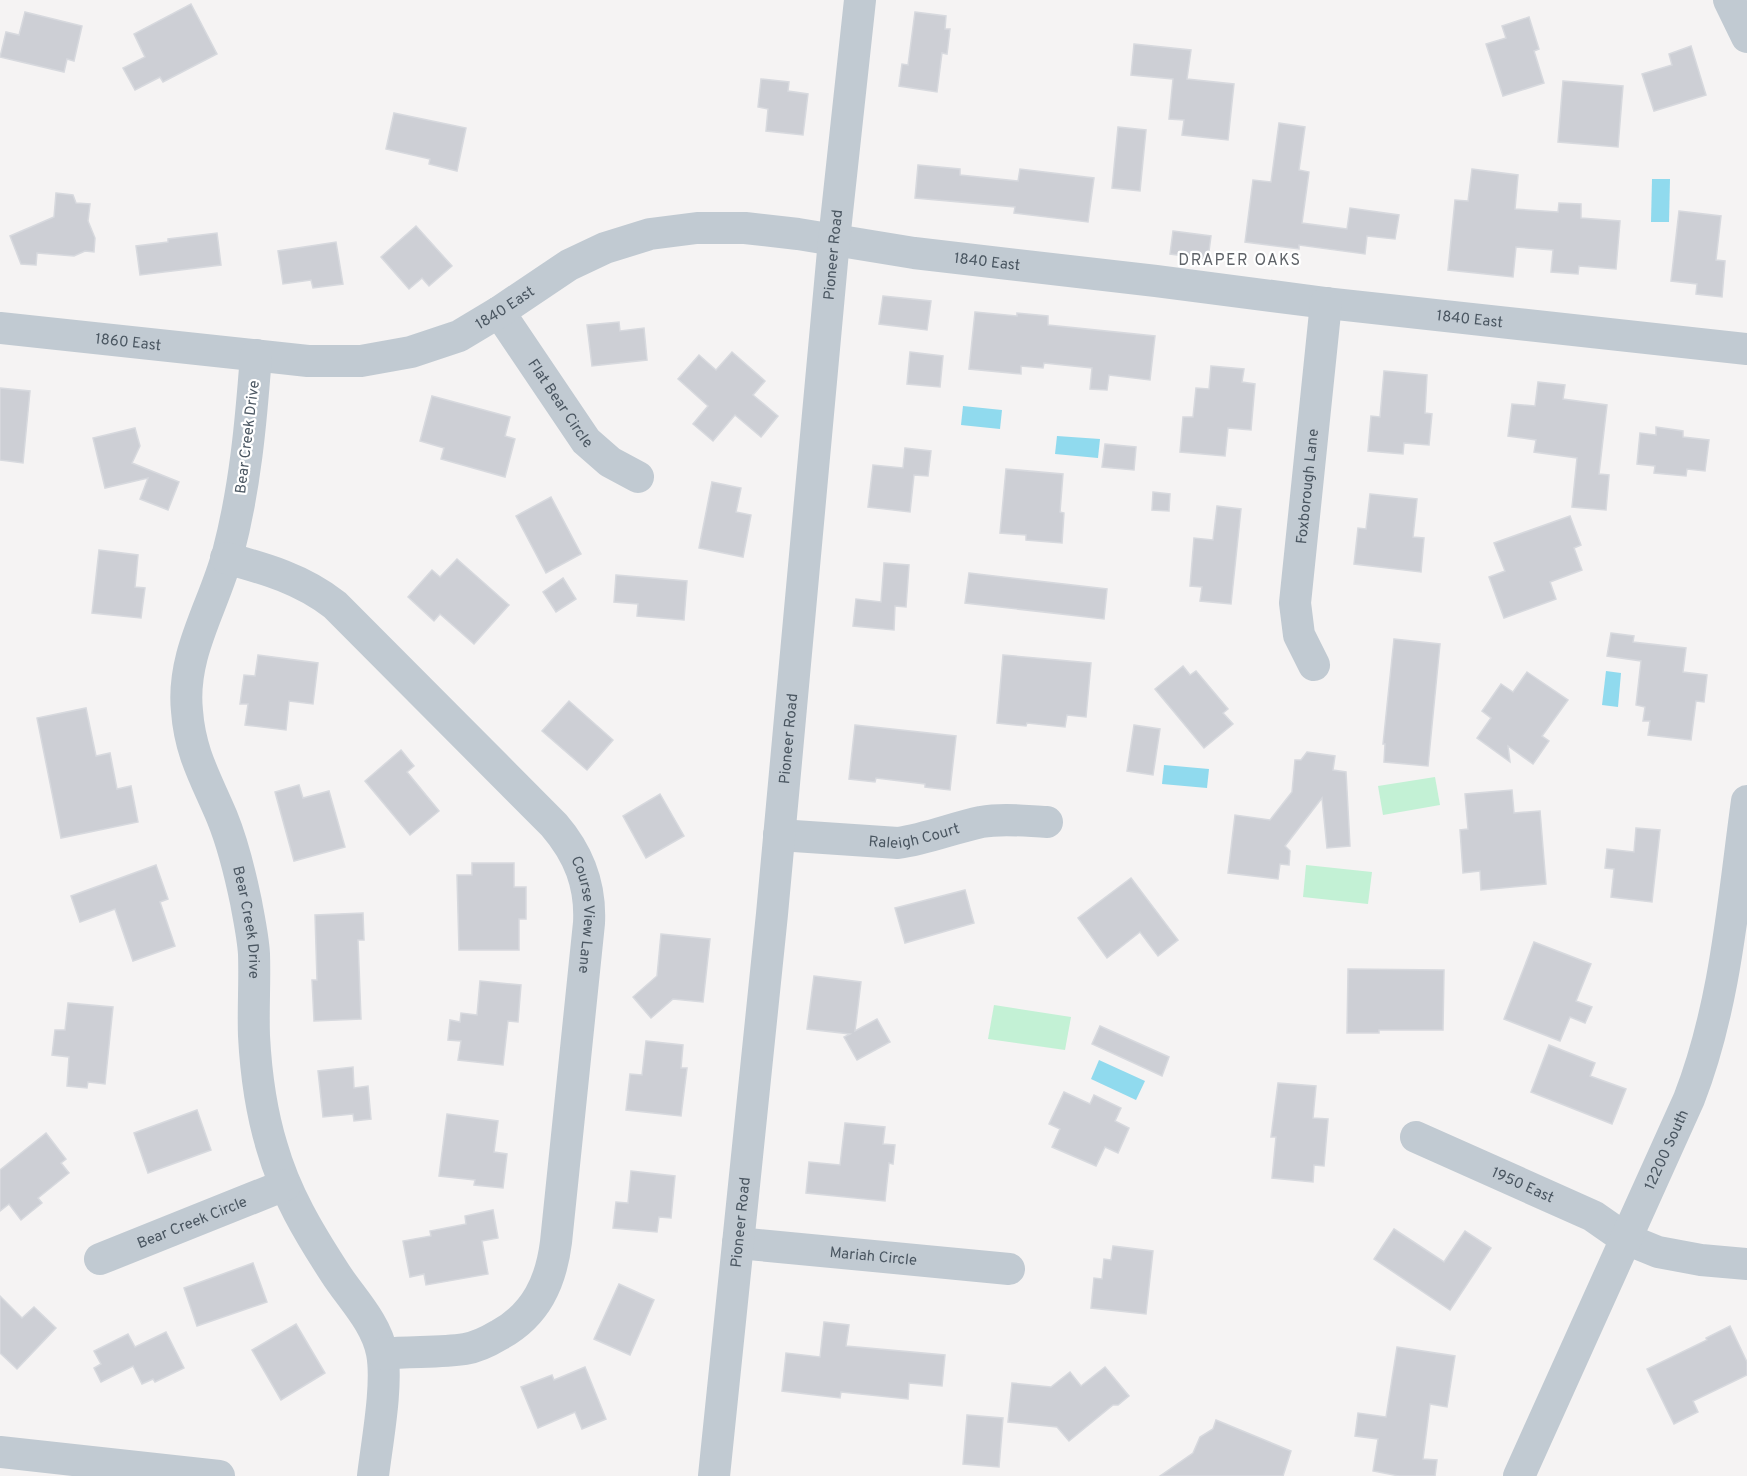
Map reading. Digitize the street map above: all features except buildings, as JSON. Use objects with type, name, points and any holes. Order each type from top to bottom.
[{"type":"street","name":"Pioneer Road","points":[[714,1476],[779,835],[834,240],[860,0]]},
{"type":"street","points":[[1729,0],[1747,37]]},
{"type":"street","name":"1840 East","points":[[256,355],[308,361],[361,361],[401,354],[459,336],[568,265],[606,248],[650,234],[697,228],[745,228],[914,253],[1156,280],[1326,303],[1747,349]]},
{"type":"street","name":"Foxborough Lane","points":[[1314,665],[1299,635],[1295,603],[1326,303]]},
{"type":"street","name":"Flat Bear Circle","points":[[499,312],[585,441],[610,462],[638,477]]},
{"type":"street","name":"1860 East","points":[[0,328],[256,355]]},
{"type":"street","name":"Bear Creek Drive","points":[[256,355],[243,481],[226,558],[194,644],[187,675],[186,709],[191,740],[200,771],[222,817],[236,859],[246,903],[254,950],[256,1069],[269,1138],[285,1185],[297,1211],[336,1275],[370,1322],[383,1354],[382,1391],[373,1476]]},
{"type":"street","name":"Course View Lane","points":[[226,558],[292,578],[334,605],[554,825],[576,854],[588,887],[590,905],[587,947],[556,1242],[542,1295],[524,1317],[507,1331],[488,1342],[467,1348],[383,1354]]},
{"type":"street","name":"12200 South","points":[[1520,1476],[1702,1067],[1725,966],[1747,801]]},
{"type":"street","name":"Raleigh Court","points":[[779,835],[898,843],[916,841],[979,822],[996,820],[1047,822]]},
{"type":"street","name":"1950 East","points":[[1416,1137],[1593,1216],[1626,1239],[1658,1252],[1701,1260],[1747,1264]]},
{"type":"street","name":"Bear Creek Circle","points":[[100,1259],[285,1185]]},
{"type":"street","name":"Mariah Circle","points":[[738,1243],[1009,1269]]},
{"type":"street","points":[[0,1452],[219,1476]]},
{"type":"green space","points":[[1435,777],[1440,805],[1383,815],[1378,786]]},
{"type":"green space","points":[[1306,865],[1372,872],[1368,904],[1303,897]]},
{"type":"green space","points":[[994,1005],[1071,1017],[1065,1050],[988,1039]]},
{"type":"water","points":[[1652,179],[1670,179],[1669,222],[1651,222]]},
{"type":"water","points":[[963,406],[1002,410],[1000,429],[961,425]]},
{"type":"water","points":[[1057,436],[1100,439],[1098,458],[1055,454]]},
{"type":"water","points":[[1606,671],[1621,673],[1618,707],[1602,705]]},
{"type":"water","points":[[1164,765],[1209,769],[1207,788],[1162,784]]},
{"type":"water","points":[[1099,1060],[1145,1081],[1136,1100],[1091,1079]]},
{"type":"district","name":"DRAPER OAKS","points":[[1240,259]]}]
